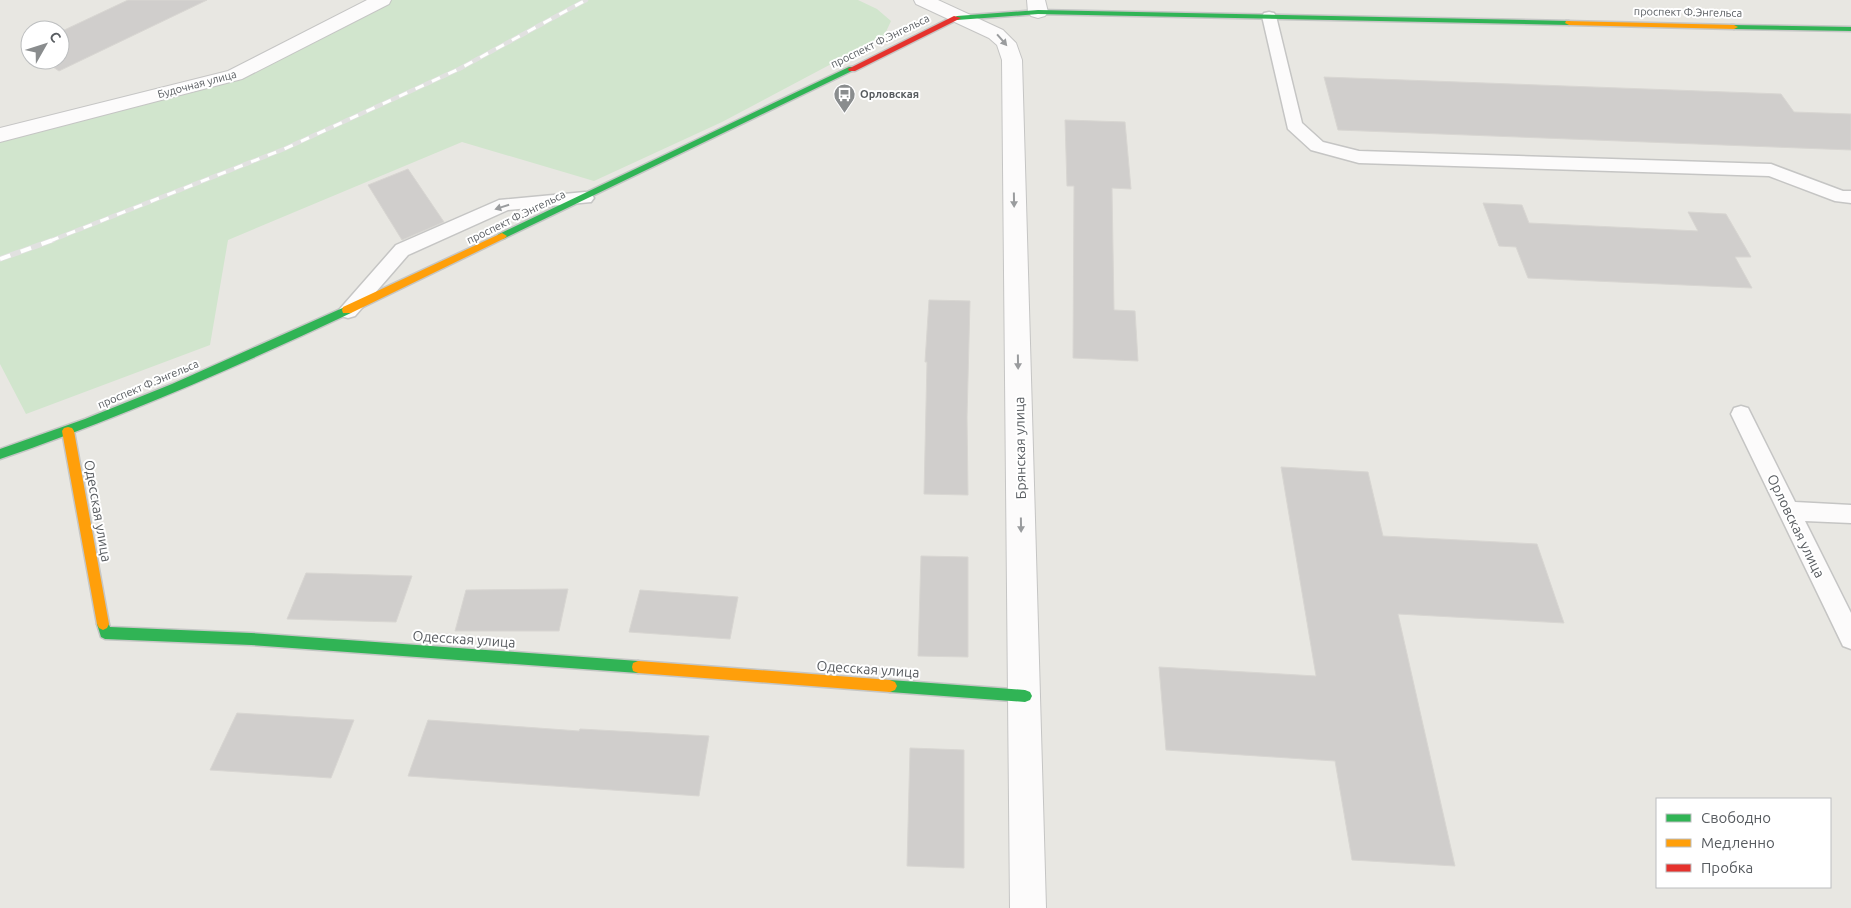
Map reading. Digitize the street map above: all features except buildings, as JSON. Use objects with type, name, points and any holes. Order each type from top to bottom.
[{"type":"street","name":"Будочная улица","points":[[0,135],[235,75],[382,0]]},
{"type":"street","name":"Брянская улица","points":[[923,0],[996,34],[1006,43],[1012,60],[1028,908]]},
{"type":"street","name":"проспект Ф.Энгельса","points":[[0,454],[68,431],[274,345],[585,198],[960,17],[1037,6],[1269,16],[1851,29]]},
{"type":"street","name":"Одесская улица","points":[[68,431],[105,633],[251,638],[1025,696]]},
{"type":"lane","points":[[1269,16],[1294,125],[1317,146],[1359,157],[1771,170],[1841,197],[1851,198]]},
{"type":"lane","points":[[348,311],[402,250],[505,204],[585,198]]},
{"type":"lane","name":"Орловская улица","points":[[1741,414],[1851,638]]},
{"type":"lane","points":[[1788,511],[1851,514]]},
{"type":"green space","points":[[371,0],[858,0],[877,9],[891,21],[884,36],[722,122],[594,181],[462,142],[228,240],[210,345],[26,414],[0,364],[0,132],[231,73]]},
{"type":"railway","points":[[50,241],[284,149],[459,69],[586,0]]},
{"type":"railway","points":[[0,259],[53,240]]},
{"type":"traffic: fast","points":[[957,18],[1038,12],[1569,23]]},
{"type":"traffic: fast","points":[[1734,27],[1851,29]]},
{"type":"traffic: fast","points":[[502,236],[852,69]]},
{"type":"traffic: fast","points":[[0,454],[133,405],[262,350],[347,310]]},
{"type":"traffic: fast","points":[[103,624],[105,633],[251,639],[638,667]]},
{"type":"traffic: fast","points":[[890,686],[1025,696]]},
{"type":"traffic: slow","points":[[1569,23],[1734,27]]},
{"type":"traffic: slow","points":[[347,310],[502,236]]},
{"type":"traffic: slow","points":[[68,431],[103,624]]},
{"type":"traffic: slow","points":[[638,667],[890,686]]},
{"type":"traffic: jam","points":[[852,69],[957,18]]},
{"type":"place","name":"Орловская","points":[[844,113]]}]
